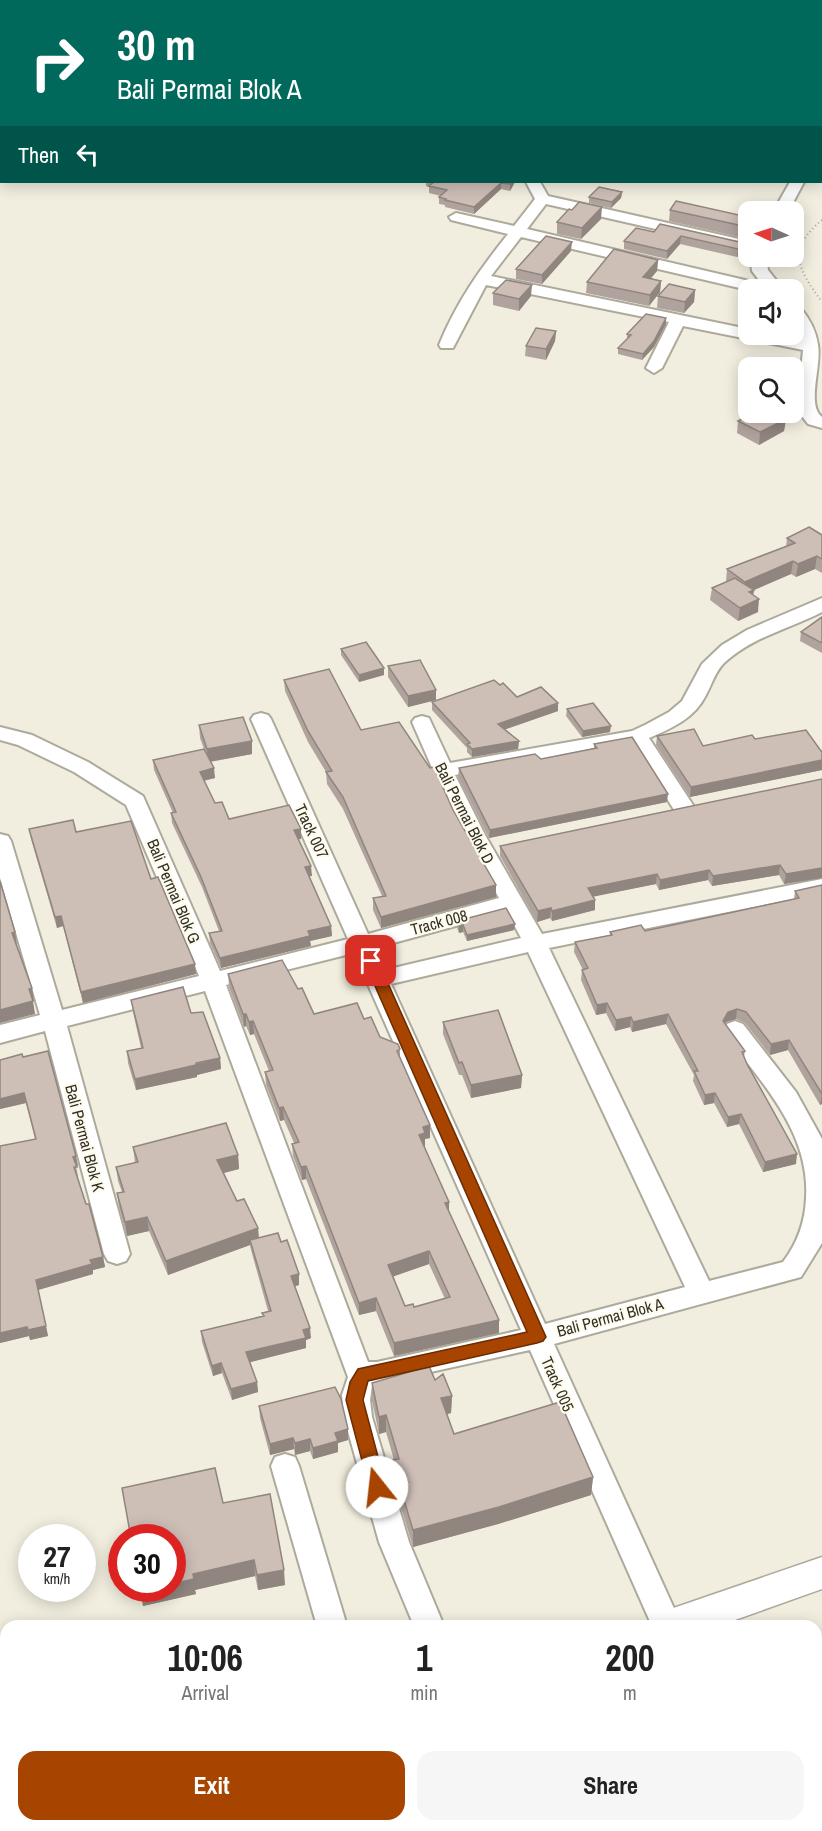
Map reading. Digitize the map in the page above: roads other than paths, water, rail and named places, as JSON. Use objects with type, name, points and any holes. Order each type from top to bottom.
[{"type":"street","points":[[534,183],[543,199],[738,243]]},
{"type":"street","points":[[786,201],[796,183]]},
{"type":"street","points":[[447,345],[460,311],[481,279],[543,199]]},
{"type":"street","points":[[456,216],[738,283]]},
{"type":"street","points":[[481,279],[738,332]]},
{"type":"street","points":[[654,368],[678,320]]},
{"type":"street","points":[[804,331],[808,331],[811,347],[811,368],[805,406],[809,416],[822,423]]},
{"type":"street","points":[[801,345],[811,347]]},
{"type":"street","points":[[443,771],[637,736],[663,724],[689,705],[711,664],[730,649],[758,631],[797,617],[822,604]]},
{"type":"street","name":"Track 007","points":[[261,719],[363,943]]},
{"type":"street","name":"Bali Permai Blok D","points":[[422,722],[482,850],[514,902]]},
{"type":"street","name":"Bali Permai Blok G","points":[[0,733],[25,740],[81,767],[135,801],[213,981]]},
{"type":"street","points":[[637,736],[684,808]]},
{"type":"street","points":[[662,813],[707,803]]},
{"type":"street","name":"Bali Permai Blok K","points":[[0,841],[54,1022],[117,1254]]},
{"type":"street","points":[[482,850],[504,845]]},
{"type":"street","points":[[379,979],[535,943],[822,886]]},
{"type":"street","points":[[514,902],[701,1292]]},
{"type":"street","name":"Track 008","points":[[0,1034],[363,943],[514,902]]},
{"type":"street","name":"Track 005","points":[[363,943],[665,1620]]},
{"type":"street","points":[[213,981],[357,1368],[363,1374],[356,1389],[357,1417],[394,1542],[426,1620]]},
{"type":"street","name":"Bali Permai Blok A","points":[[363,1374],[377,1373],[537,1337],[701,1292],[792,1270],[806,1253],[818,1215],[820,1176],[815,1155],[813,1127],[794,1110],[735,1030]]},
{"type":"street","points":[[285,1466],[330,1620]]},
{"type":"street","points":[[686,1620],[822,1573]]}]
